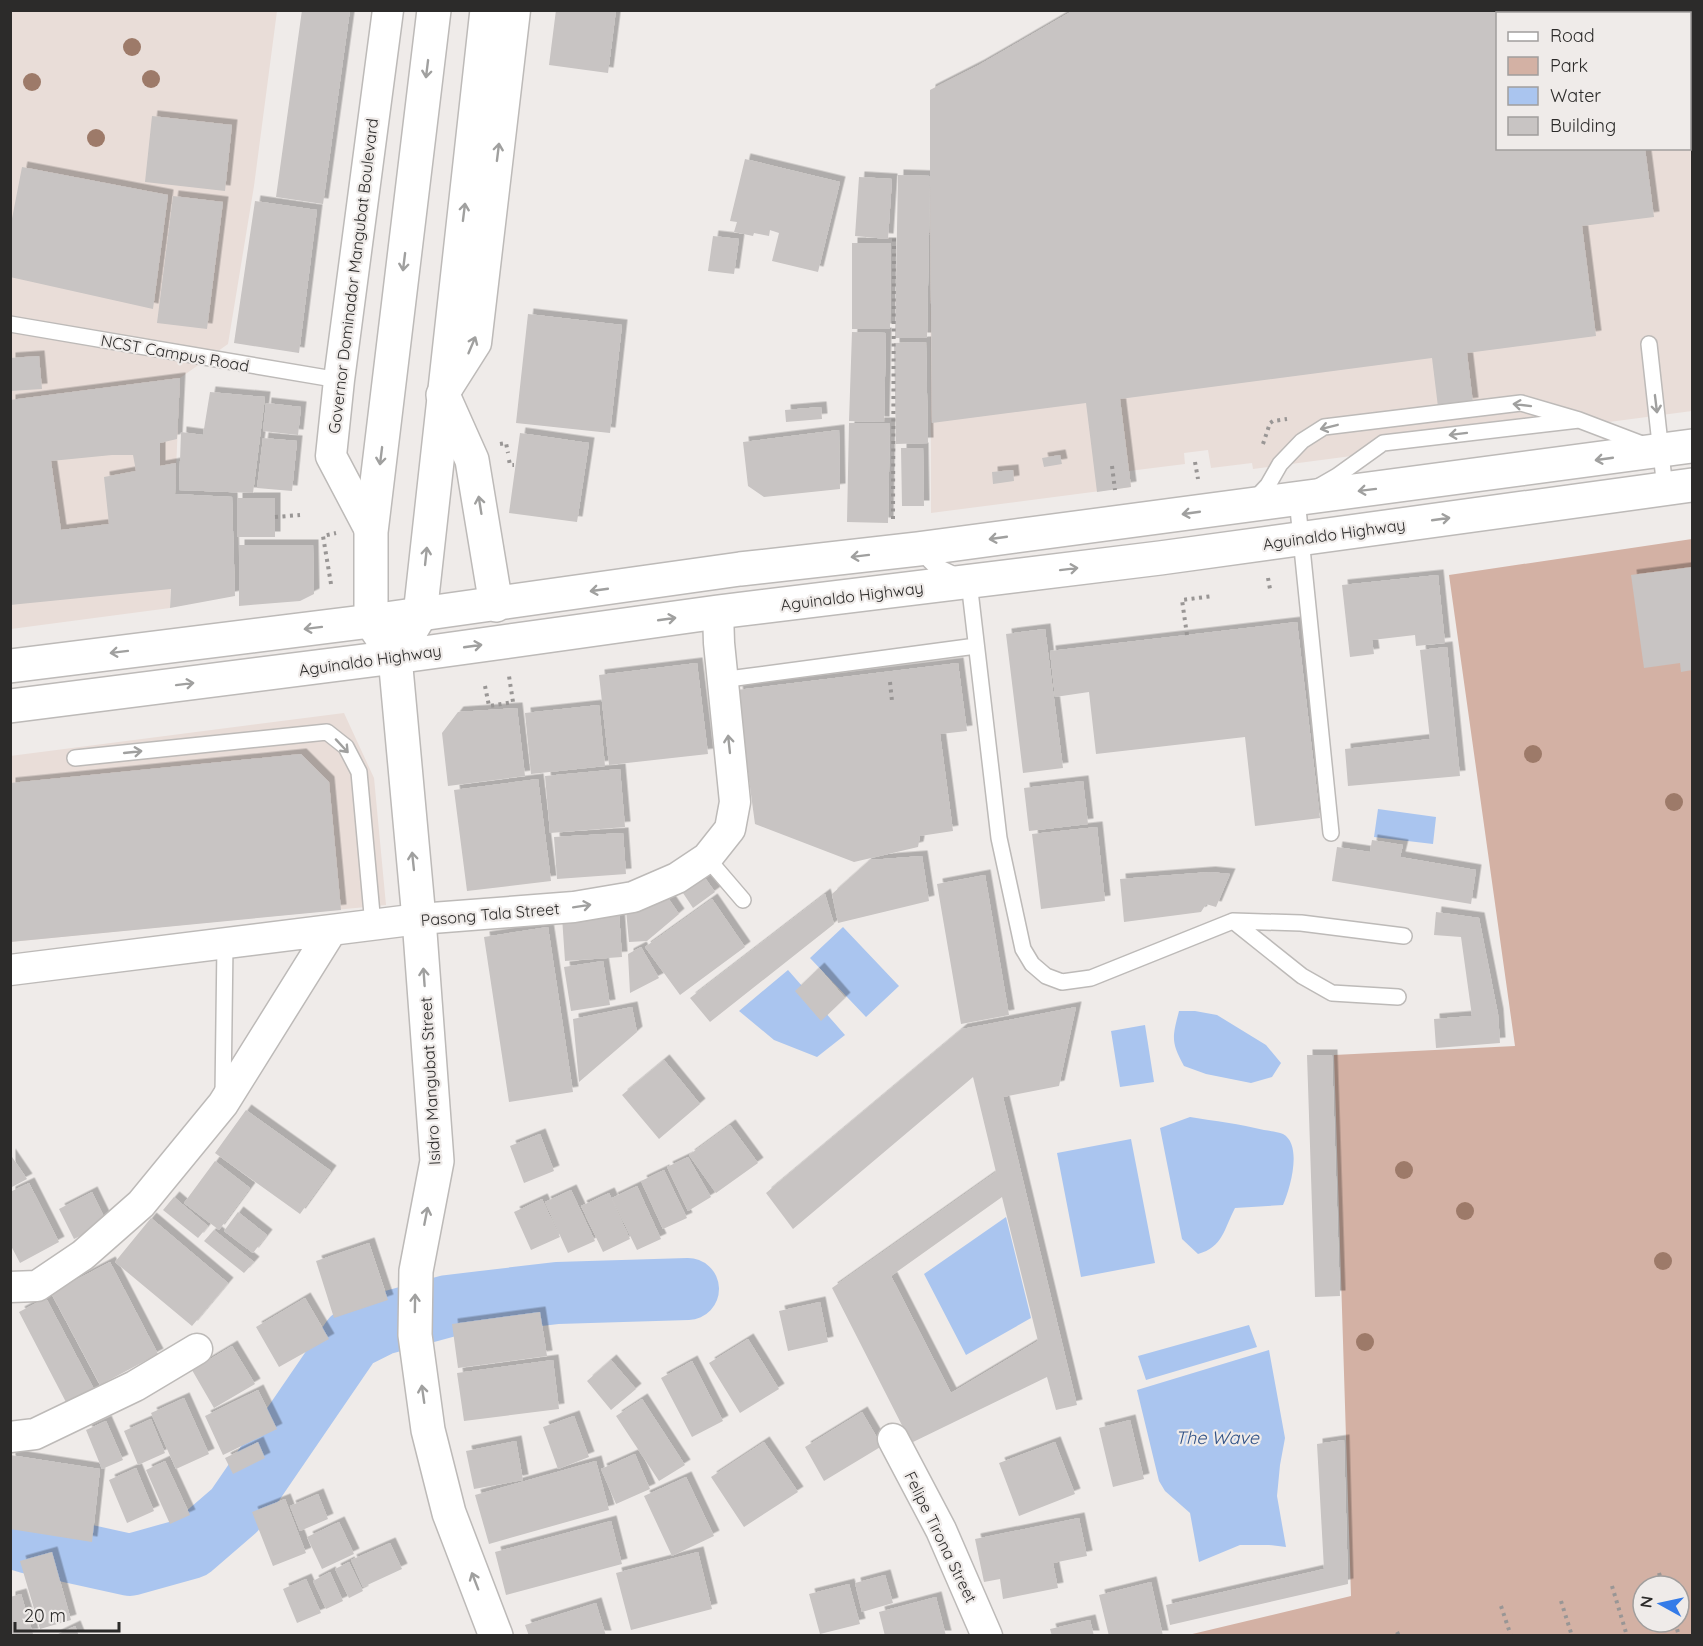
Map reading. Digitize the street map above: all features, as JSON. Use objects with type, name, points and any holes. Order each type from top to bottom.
[{"type":"main road","name":"Governor Dominador Mangubat Boulevard","points":[[371,621],[371,531],[434,10]]},
{"type":"main road","points":[[371,621],[395,657],[420,615],[487,10]]},
{"type":"main road","points":[[443,395],[472,460],[496,604]]},
{"type":"main road","points":[[10,666],[420,615],[740,569],[918,549],[1677,449]]},
{"type":"main road","name":"Aguinaldo Highway","points":[[10,706],[395,657],[718,612],[969,582],[1679,487]]},
{"type":"main road","name":"Isidro Mangubat Street","points":[[395,657],[419,920],[437,1161],[416,1271],[415,1335],[428,1430],[449,1513],[496,1635]]},
{"type":"street","name":"Governor Dominador Mangubat Boulevard","points":[[371,531],[331,456],[388,10]]},
{"type":"street","points":[[443,395],[476,343],[515,10]]},
{"type":"street","name":"Pasong Tala Street","points":[[10,970],[373,925],[574,907],[633,897],[677,878],[707,858],[730,829],[735,802],[718,612]]},
{"type":"street","points":[[10,1287],[37,1286],[83,1255],[141,1204],[222,1104],[332,931]]},
{"type":"street","points":[[10,1437],[35,1434],[135,1386],[197,1349]]},
{"type":"street","name":"Felipe Tirona Street","points":[[892,1439],[941,1530],[987,1635]]},
{"type":"lane","name":"NCST Campus Road","points":[[10,324],[339,380]]},
{"type":"lane","points":[[1649,344],[1677,449],[1679,487]]},
{"type":"lane","points":[[1249,505],[1268,485],[1287,456],[1302,441],[1324,427],[1521,403],[1579,420],[1618,436],[1677,449]]},
{"type":"lane","points":[[1331,833],[1297,499],[1337,476],[1383,443],[1579,420]]},
{"type":"lane","points":[[918,549],[934,565],[969,582],[999,838],[1023,949],[1032,964],[1046,976],[1062,982],[1091,978],[1233,921],[1301,923],[1404,936]]},
{"type":"lane","points":[[736,678],[976,646]]},
{"type":"lane","points":[[75,758],[327,732],[346,747],[359,772],[373,925]]},
{"type":"lane","points":[[707,858],[743,900]]},
{"type":"lane","points":[[1233,921],[1302,976],[1332,993],[1398,997]]},
{"type":"lane","points":[[222,1104],[225,944]]},
{"type":"path","points":[[894,237],[894,520]]},
{"type":"path","points":[[1195,462],[1198,481]]},
{"type":"path","points":[[1112,466],[1114,486]]},
{"type":"path","points":[[275,517],[300,515]]},
{"type":"path","points":[[323,536],[331,584]]},
{"type":"path","points":[[1186,635],[1182,600],[1213,596]]},
{"type":"path","points":[[485,686],[489,706],[513,702],[508,669]]},
{"type":"path","points":[[890,682],[892,701]]},
{"type":"path","points":[[1612,1586],[1627,1635]]},
{"type":"path","points":[[1561,1601],[1572,1635]]},
{"type":"path","points":[[1502,1606],[1511,1635]]},
{"type":"shaded area","points":[[10,11],[277,11],[254,186],[228,344],[180,378],[170,608],[11,629]]},
{"type":"shaded area","points":[[1074,11],[1692,11],[1692,411],[1253,469],[1252,463],[1211,468],[1208,450],[1184,453],[1185,464],[1129,471],[1131,487],[931,513],[930,90]]},
{"type":"shaded area","points":[[344,713],[374,778],[386,905],[11,942],[10,756]]},
{"type":"green space","points":[[1692,539],[1692,1635],[1184,1636],[1351,1596],[1334,1055],[1515,1046],[1449,575]]},
{"type":"water","points":[[1378,809],[1436,817],[1433,844],[1374,837]]},
{"type":"water","points":[[843,927],[899,986],[866,1017],[810,958]]},
{"type":"water","points":[[788,970],[845,1035],[817,1057],[774,1040],[739,1011]]},
{"type":"water","points":[[1179,1011],[1217,1015],[1266,1045],[1281,1063],[1272,1077],[1251,1083],[1206,1074],[1184,1066],[1174,1040]]},
{"type":"water","points":[[1145,1025],[1154,1082],[1120,1087],[1111,1031]]},
{"type":"water","points":[[1190,1117],[1283,1134],[1289,1140],[1294,1157],[1289,1189],[1283,1205],[1235,1208],[1218,1242],[1198,1254],[1182,1239],[1160,1128]]},
{"type":"water","points":[[1131,1139],[1155,1263],[1081,1277],[1057,1153]]},
{"type":"water","points":[[1006,1217],[1031,1318],[966,1355],[924,1274]]},
{"type":"water","points":[[1249,1325],[1257,1347],[1146,1380],[1138,1356]]},
{"type":"water","name":"The Wave","points":[[1269,1350],[1285,1438],[1277,1496],[1286,1547],[1240,1545],[1199,1562],[1190,1513],[1165,1491],[1159,1481],[1137,1390]]},
{"type":"building","points":[[302,10],[350,10],[323,204],[276,197]]},
{"type":"building","points":[[556,10],[616,10],[608,73],[549,65]]},
{"type":"building","points":[[1074,10],[1554,10],[1554,12],[1496,12],[1496,150],[1645,150],[1654,217],[1582,226],[1596,336],[1467,353],[1473,403],[1438,407],[1432,358],[1120,399],[1131,487],[1097,492],[1086,403],[932,423],[930,184],[927,338],[895,338],[898,175],[930,176],[930,90],[979,65]]},
{"type":"building","points":[[152,116],[232,125],[225,191],[145,182]]},
{"type":"building","points":[[745,159],[840,182],[818,272],[772,261],[779,233],[770,230],[769,236],[754,233],[753,236],[734,232],[737,222],[730,221]]},
{"type":"building","points":[[22,167],[168,195],[153,309],[10,277],[10,229]]},
{"type":"building","points":[[859,177],[892,179],[888,239],[855,236]]},
{"type":"building","points":[[173,196],[223,202],[207,329],[157,323]]},
{"type":"building","points":[[255,201],[317,210],[299,353],[234,343]]},
{"type":"building","points":[[713,236],[739,239],[734,274],[708,271]]},
{"type":"building","points":[[852,243],[891,243],[890,329],[852,329]]},
{"type":"building","points":[[528,314],[622,325],[610,433],[516,423]]},
{"type":"building","points":[[852,332],[886,333],[884,422],[849,421]]},
{"type":"building","points":[[926,342],[928,443],[896,444],[894,343]]},
{"type":"building","points":[[39,356],[42,389],[10,391],[10,358]]},
{"type":"building","points":[[180,378],[177,439],[160,443],[160,466],[176,463],[175,494],[232,497],[235,596],[170,608],[171,589],[10,605],[10,400]],"holes":[[[133,455],[136,471],[104,477],[109,524],[61,530],[51,461]]]},
{"type":"building","points":[[210,392],[265,397],[253,493],[179,490],[181,432],[203,435]]},
{"type":"building","points":[[266,403],[301,407],[298,435],[263,431]]},
{"type":"building","points":[[821,407],[822,419],[786,422],[785,410]]},
{"type":"building","points":[[849,423],[890,423],[888,523],[847,522]]},
{"type":"building","points":[[839,430],[840,489],[764,497],[748,486],[743,442]]},
{"type":"building","points":[[520,433],[589,443],[577,522],[509,513]]},
{"type":"building","points":[[263,438],[297,441],[292,491],[257,488]]},
{"type":"building","points":[[901,448],[923,448],[924,506],[902,506]]},
{"type":"building","points":[[1060,455],[1062,464],[1044,467],[1042,458]]},
{"type":"building","points":[[1013,470],[1014,481],[993,484],[992,472]]},
{"type":"building","points":[[237,498],[275,498],[275,537],[237,537]]},
{"type":"building","points":[[239,545],[313,545],[314,594],[300,601],[239,606]]},
{"type":"building","points":[[1692,567],[1692,670],[1681,672],[1680,663],[1644,668],[1631,575]]},
{"type":"building","points":[[1438,575],[1445,643],[1416,646],[1415,635],[1372,640],[1374,654],[1350,657],[1342,585]]},
{"type":"building","points":[[1297,622],[1320,818],[1255,826],[1245,737],[1096,754],[1089,692],[1055,697],[1050,651]]},
{"type":"building","points":[[1045,629],[1063,768],[1023,773],[1006,634]]},
{"type":"building","points":[[1447,647],[1460,776],[1348,786],[1345,749],[1430,739],[1420,650]]},
{"type":"building","points":[[697,663],[708,754],[609,765],[599,675]]},
{"type":"building","points":[[958,663],[967,731],[940,734],[953,831],[920,836],[918,847],[854,862],[755,824],[737,690]]},
{"type":"building","points":[[599,705],[605,766],[531,774],[525,713]]},
{"type":"building","points":[[517,708],[525,776],[448,786],[442,733],[458,712]]},
{"type":"building","points":[[301,754],[329,782],[341,910],[10,942],[10,783]]},
{"type":"building","points":[[620,769],[625,827],[550,833],[545,776]]},
{"type":"building","points":[[538,779],[551,881],[467,891],[454,790]]},
{"type":"building","points":[[1083,781],[1088,824],[1029,831],[1024,788]]},
{"type":"building","points":[[1097,827],[1105,901],[1041,909],[1032,834]]},
{"type":"building","points":[[623,833],[626,874],[557,879],[554,837]]},
{"type":"building","points":[[1372,840],[1403,845],[1400,857],[1476,870],[1471,904],[1332,881],[1337,847],[1370,852]]},
{"type":"building","points":[[922,856],[929,901],[838,923],[832,894],[870,860]]},
{"type":"building","points":[[700,871],[715,892],[693,908],[679,887]]},
{"type":"building","points":[[1210,872],[1230,874],[1216,907],[1206,904],[1201,912],[1124,922],[1120,879]]},
{"type":"building","points":[[985,875],[1009,1015],[961,1024],[937,884]]},
{"type":"building","points":[[825,894],[834,924],[710,1022],[690,998]]},
{"type":"building","points":[[666,895],[679,914],[647,941],[629,942],[626,910]]},
{"type":"building","points":[[712,899],[745,947],[680,995],[645,947]]},
{"type":"building","points":[[1436,912],[1479,918],[1498,1014],[1500,1043],[1436,1048],[1434,1019],[1472,1016],[1461,937],[1434,935]]},
{"type":"building","points":[[619,913],[622,957],[565,961],[562,917]]},
{"type":"building","points":[[548,927],[573,1092],[509,1102],[484,937]]},
{"type":"building","points":[[641,947],[659,978],[630,993],[628,954]]},
{"type":"building","points":[[603,961],[610,1005],[571,1011],[564,967]]},
{"type":"building","points":[[819,968],[845,998],[821,1021],[795,991]]},
{"type":"building","points":[[632,1007],[637,1032],[579,1082],[573,1019]]},
{"type":"building","points":[[1076,1007],[1059,1086],[1003,1097],[1077,1405],[1056,1410],[1047,1377],[911,1443],[832,1288],[996,1172],[973,1077],[793,1229],[766,1193],[962,1029]],"holes":[[[1002,1197],[1038,1341],[951,1393],[891,1276]]]},
{"type":"building","points":[[1307,1055],[1332,1055],[1340,1296],[1315,1297]]},
{"type":"building","points":[[664,1060],[700,1104],[659,1139],[622,1095]]},
{"type":"building","points":[[246,1110],[331,1171],[300,1214],[215,1153]]},
{"type":"building","points":[[730,1125],[758,1163],[716,1193],[689,1155]]},
{"type":"building","points":[[540,1134],[554,1171],[524,1183],[510,1146]]},
{"type":"building","points":[[10,1154],[27,1179],[10,1188]]},
{"type":"building","points":[[688,1157],[711,1197],[688,1211],[667,1167]]},
{"type":"building","points":[[215,1161],[250,1188],[219,1230],[184,1203]]},
{"type":"building","points":[[664,1170],[687,1218],[663,1229],[641,1181]]},
{"type":"building","points":[[29,1183],[59,1242],[20,1263],[10,1244],[10,1192]]},
{"type":"building","points":[[637,1186],[661,1239],[637,1250],[612,1198]]},
{"type":"building","points":[[571,1190],[595,1241],[568,1253],[545,1202]]},
{"type":"building","points":[[92,1192],[107,1223],[74,1239],[59,1209]]},
{"type":"building","points":[[609,1193],[630,1239],[603,1252],[581,1206]]},
{"type":"building","points":[[174,1197],[208,1226],[198,1238],[163,1210]]},
{"type":"building","points":[[542,1199],[560,1237],[531,1250],[514,1212]]},
{"type":"building","points":[[238,1212],[267,1235],[253,1253],[224,1231]]},
{"type":"building","points":[[151,1218],[228,1283],[192,1326],[115,1262]]},
{"type":"building","points":[[214,1230],[254,1262],[244,1273],[204,1241]]},
{"type":"building","points":[[369,1243],[388,1300],[334,1318],[316,1261]]},
{"type":"building","points":[[110,1262],[158,1354],[100,1385],[51,1293]]},
{"type":"building","points":[[46,1298],[95,1391],[68,1406],[19,1312]]},
{"type":"building","points":[[305,1298],[329,1339],[279,1367],[256,1327]]},
{"type":"building","points":[[820,1302],[828,1342],[788,1351],[779,1311]]},
{"type":"building","points":[[540,1312],[547,1356],[458,1368],[452,1324]]},
{"type":"building","points":[[748,1339],[779,1389],[740,1413],[709,1363]]},
{"type":"building","points":[[232,1346],[255,1384],[214,1408],[192,1370]]},
{"type":"building","points":[[553,1360],[559,1409],[464,1421],[457,1373]]},
{"type":"building","points":[[611,1360],[636,1389],[611,1410],[587,1381]]},
{"type":"building","points":[[692,1361],[723,1421],[692,1437],[661,1378]]},
{"type":"building","points":[[258,1390],[277,1429],[223,1455],[205,1416]]},
{"type":"building","points":[[184,1398],[209,1454],[176,1469],[151,1413]]},
{"type":"building","points":[[642,1399],[685,1465],[659,1481],[616,1416]]},
{"type":"building","points":[[862,1412],[882,1446],[824,1481],[805,1447]]},
{"type":"building","points":[[574,1416],[589,1457],[558,1469],[543,1427]]},
{"type":"building","points":[[151,1419],[165,1453],[138,1465],[124,1431]]},
{"type":"building","points":[[1130,1420],[1144,1479],[1113,1487],[1099,1428]]},
{"type":"building","points":[[106,1421],[123,1460],[102,1469],[86,1430]]},
{"type":"building","points":[[1344,1440],[1348,1584],[1170,1625],[1166,1605],[1324,1569],[1317,1444]]},
{"type":"building","points":[[516,1441],[523,1480],[474,1489],[466,1451]]},
{"type":"building","points":[[258,1442],[265,1458],[233,1474],[225,1458]]},
{"type":"building","points":[[764,1442],[798,1492],[744,1527],[711,1477]]},
{"type":"building","points":[[1055,1442],[1075,1494],[1019,1516],[999,1463]]},
{"type":"building","points":[[635,1454],[650,1489],[616,1504],[601,1469]]},
{"type":"building","points":[[10,1455],[100,1469],[92,1542],[10,1529]]},
{"type":"building","points":[[165,1461],[190,1515],[170,1524],[146,1470]]},
{"type":"building","points":[[596,1461],[609,1510],[489,1544],[475,1495]]},
{"type":"building","points":[[136,1468],[154,1511],[127,1523],[109,1480]]},
{"type":"building","points":[[686,1477],[714,1536],[672,1556],[644,1496]]},
{"type":"building","points":[[318,1494],[328,1519],[300,1531],[290,1506]]},
{"type":"building","points":[[285,1499],[306,1553],[273,1566],[252,1512]]},
{"type":"building","points":[[1079,1518],[1087,1556],[1053,1563],[1058,1588],[1003,1599],[1000,1579],[984,1582],[975,1539]]},
{"type":"building","points":[[611,1521],[622,1564],[506,1595],[495,1552]]},
{"type":"building","points":[[339,1522],[354,1554],[322,1569],[307,1537]]},
{"type":"building","points":[[390,1543],[402,1569],[363,1587],[351,1560]]},
{"type":"building","points":[[52,1552],[71,1620],[40,1629],[20,1561]]},
{"type":"building","points":[[698,1552],[712,1609],[631,1630],[616,1573]]},
{"type":"building","points":[[349,1562],[363,1591],[349,1598],[335,1569]]},
{"type":"building","points":[[330,1572],[343,1601],[326,1609],[313,1581]]},
{"type":"building","points":[[885,1575],[893,1603],[862,1612],[855,1583]]},
{"type":"building","points":[[306,1579],[321,1613],[297,1623],[283,1589]]},
{"type":"building","points":[[1151,1582],[1163,1636],[1109,1636],[1099,1595]]},
{"type":"building","points":[[849,1584],[860,1624],[820,1634],[809,1594]]},
{"type":"building","points":[[21,1594],[33,1634],[10,1636],[10,1597]]},
{"type":"building","points":[[936,1597],[946,1636],[885,1636],[879,1612]]},
{"type":"building","points":[[596,1603],[606,1636],[529,1636],[525,1625]]},
{"type":"building","points":[[1090,1620],[1094,1636],[1052,1636],[1050,1629]]},
{"type":"building","points":[[75,1626],[79,1636],[54,1636]]},
{"type":"waterway","points":[[10,1537],[130,1565],[191,1548],[235,1510],[352,1339],[382,1324],[448,1306],[557,1293],[688,1289]]}]
